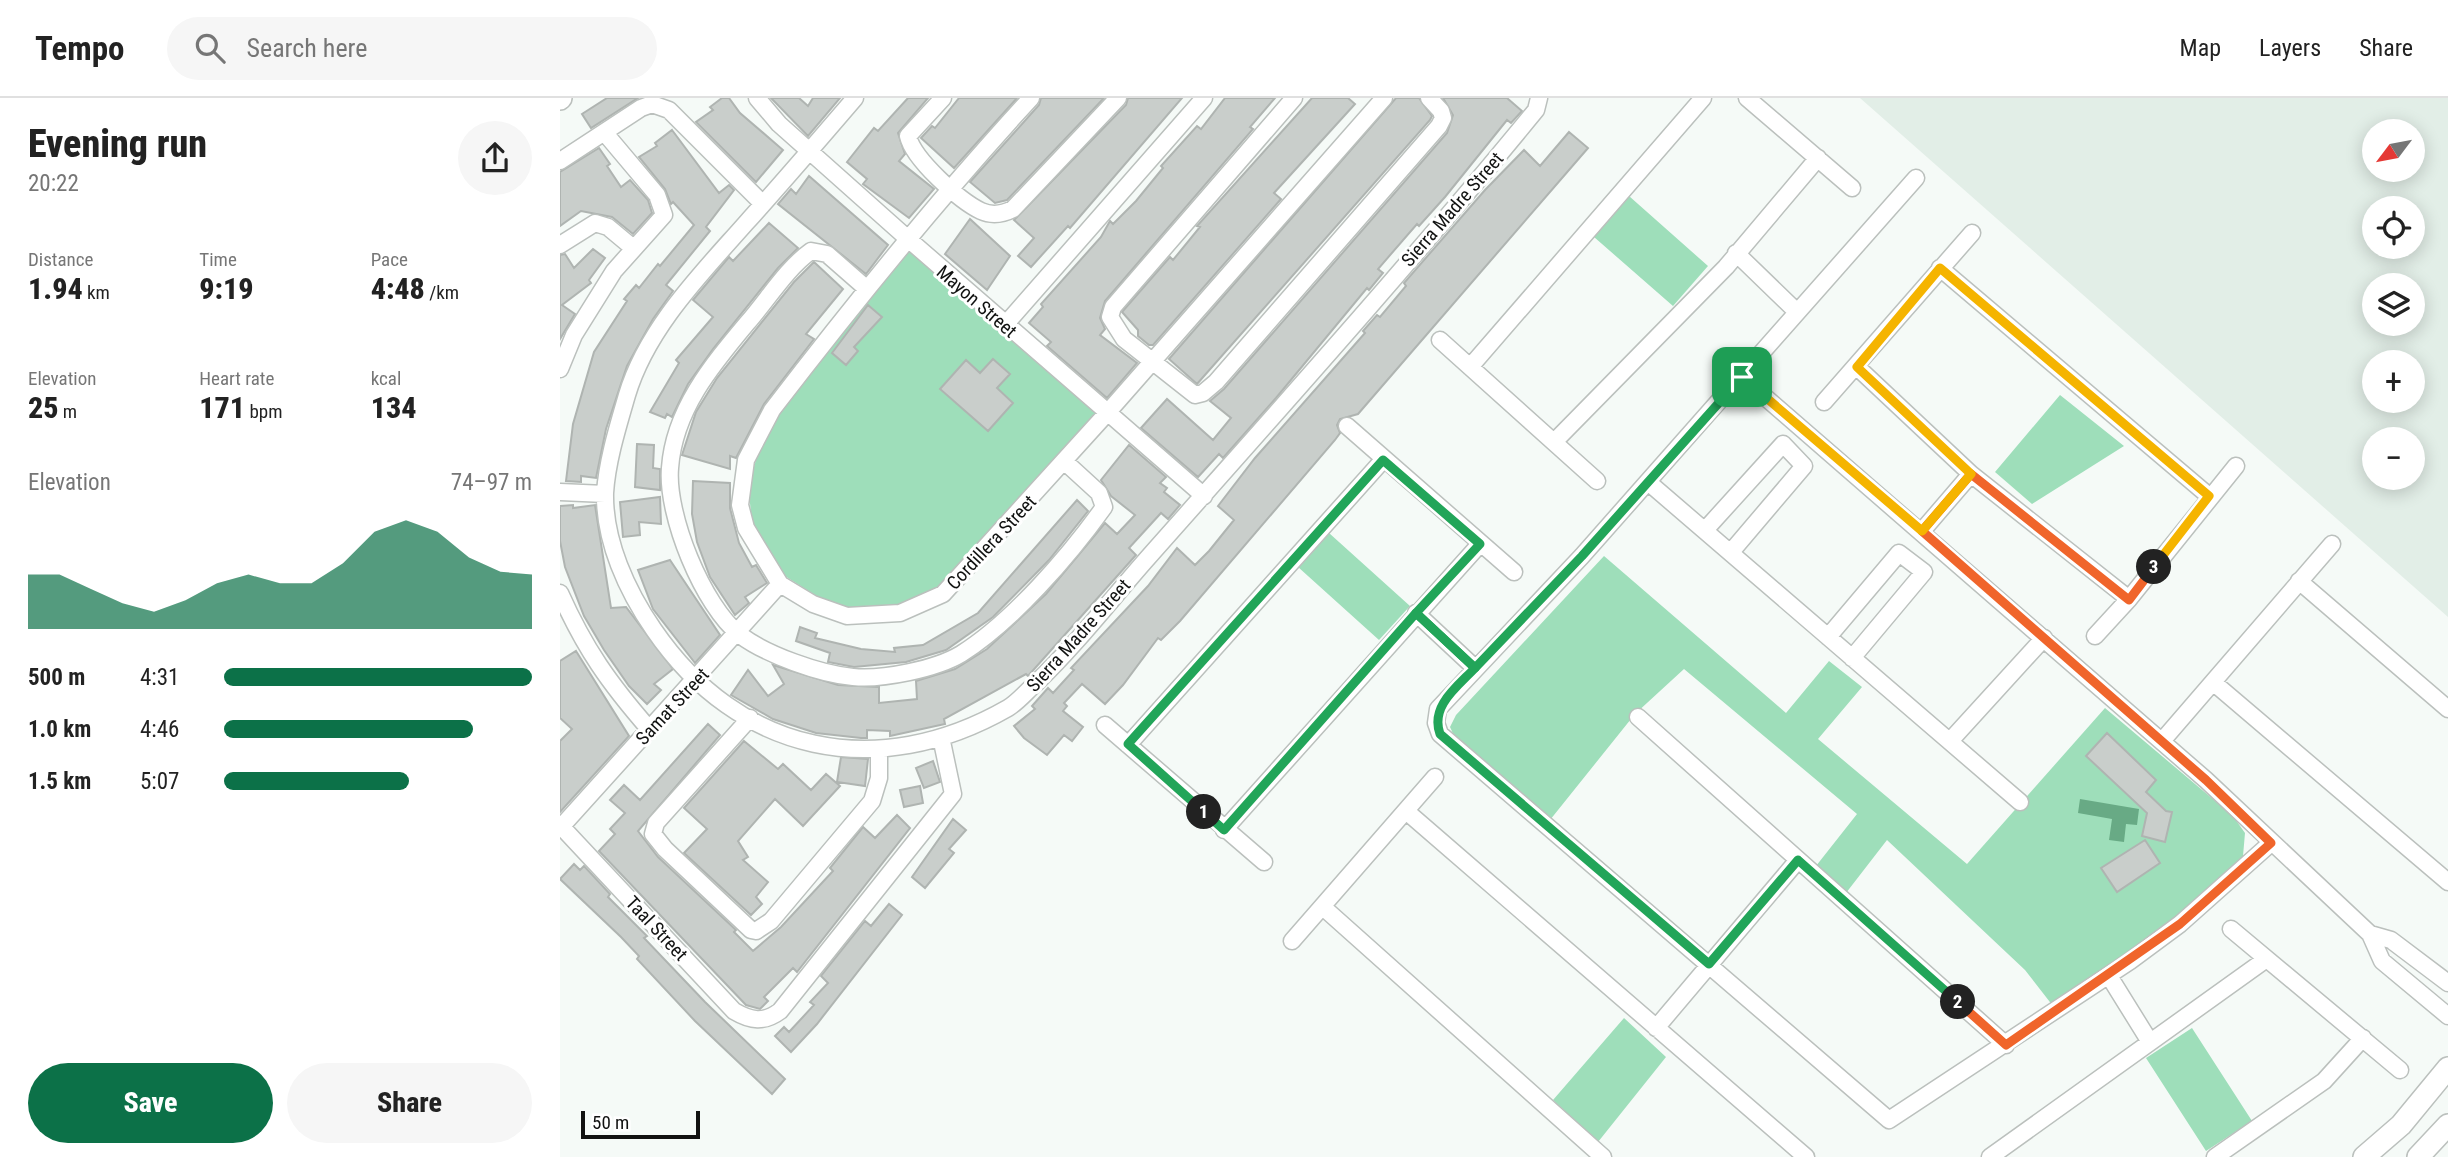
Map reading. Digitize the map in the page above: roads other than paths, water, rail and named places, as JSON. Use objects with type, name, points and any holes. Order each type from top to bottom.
[{"type":"street","name":"Mayon Street","points":[[758,98],[779,124],[907,239],[1204,496]]},
{"type":"street","name":"Sierra Madre Street","points":[[855,98],[687,290],[652,341],[629,388],[614,442],[605,494],[610,534],[622,574],[650,625],[673,657],[715,699],[789,738],[834,748],[880,750],[941,737],[1011,707],[1054,665],[1504,150],[1536,110],[1539,98]]},
{"type":"street","points":[[943,98],[908,136],[920,159],[950,186],[982,211],[1000,215],[1013,209],[1118,98]]},
{"type":"street","name":"Cordillera Street","points":[[1031,98],[950,186],[867,289],[772,410],[746,460],[740,505],[746,528],[780,584],[813,604],[847,616],[900,613],[924,603],[953,585],[1384,98]]},
{"type":"street","points":[[1005,325],[1204,98]]},
{"type":"street","points":[[1293,98],[1113,307],[1110,317],[1113,326],[1124,339],[1195,396],[1210,389],[1439,126],[1443,118],[1441,111],[1429,98]]},
{"type":"street","points":[[1470,367],[1703,98]]},
{"type":"street","points":[[1747,98],[1852,188]]},
{"type":"street","points":[[560,161],[640,108],[660,105],[669,110],[763,204]]},
{"type":"street","points":[[560,369],[573,335],[632,247],[662,221],[664,208],[657,195],[604,132]]},
{"type":"street","points":[[1554,442],[1736,253],[1818,158]]},
{"type":"street","points":[[1916,178],[1582,556],[1438,709],[1436,723],[1440,734],[1889,1120],[2109,976],[2180,924],[2271,843]]},
{"type":"street","points":[[560,245],[595,223],[608,227],[632,247]]},
{"type":"street","points":[[1824,402],[1972,233]]},
{"type":"street","points":[[867,289],[827,254],[811,251],[725,350],[681,417],[670,470],[678,530],[696,573],[737,633],[786,659],[854,677],[906,673],[959,655],[1004,622],[1087,530],[1104,507],[1099,493],[1065,461]]},
{"type":"street","points":[[1736,253],[1797,312]]},
{"type":"street","points":[[1940,268],[2209,496]]},
{"type":"street","points":[[1440,340],[1597,481]]},
{"type":"street","points":[[1857,367],[1971,474],[2129,600]]},
{"type":"street","points":[[1742,377],[2162,741],[2370,934],[2382,961],[2448,1016]]},
{"type":"street","points":[[1348,426],[1383,460],[1514,572]]},
{"type":"street","points":[[1706,529],[1783,444],[1804,466],[1731,552]]},
{"type":"street","points":[[1128,744],[1383,460]]},
{"type":"street","points":[[2095,636],[2129,600],[2209,496],[2236,466]]},
{"type":"street","points":[[1922,531],[1971,474]]},
{"type":"street","points":[[1648,482],[1706,529],[2020,802]]},
{"type":"street","points":[[560,492],[605,494]]},
{"type":"street","points":[[1224,830],[1480,544]]},
{"type":"street","points":[[2162,741],[2214,684],[2332,544]]},
{"type":"street","points":[[1828,637],[1899,553],[1924,572],[1852,658]]},
{"type":"street","points":[[2299,581],[2448,709]]},
{"type":"street","name":"Samat Street","points":[[561,826],[696,681],[780,584]]},
{"type":"street","points":[[560,593],[583,644],[614,688],[650,730]]},
{"type":"street","points":[[1416,613],[1475,668]]},
{"type":"street","points":[[1950,741],[2044,638]]},
{"type":"street","points":[[2214,684],[2448,882]]},
{"type":"street","points":[[750,718],[653,827],[653,834],[665,849],[751,930],[761,930],[771,921],[872,801],[879,778],[880,750]]},
{"type":"street","points":[[1638,718],[2006,1045]]},
{"type":"street","points":[[1105,725],[1264,862]]},
{"type":"street","name":"Taal Street","points":[[561,826],[734,1012],[747,1019],[760,1021],[780,1011],[953,794],[941,737]]},
{"type":"street","points":[[1292,941],[1324,908],[1435,777]]},
{"type":"street","points":[[1406,811],[1806,1157]]},
{"type":"street","points":[[1656,1028],[1798,860]]},
{"type":"street","points":[[1324,908],[1604,1157]]},
{"type":"street","points":[[2231,929],[2400,1070]]},
{"type":"street","points":[[2370,934],[2391,940],[2446,981],[2428,999]]},
{"type":"street","points":[[1990,1157],[2265,960]]},
{"type":"street","points":[[2109,976],[2150,1042]]},
{"type":"street","points":[[2215,1157],[2324,1081],[2363,1038]]},
{"type":"street","points":[[2364,1157],[2401,1125],[2448,1068]]},
{"type":"street","points":[[2418,1157],[2448,1125]]}]
